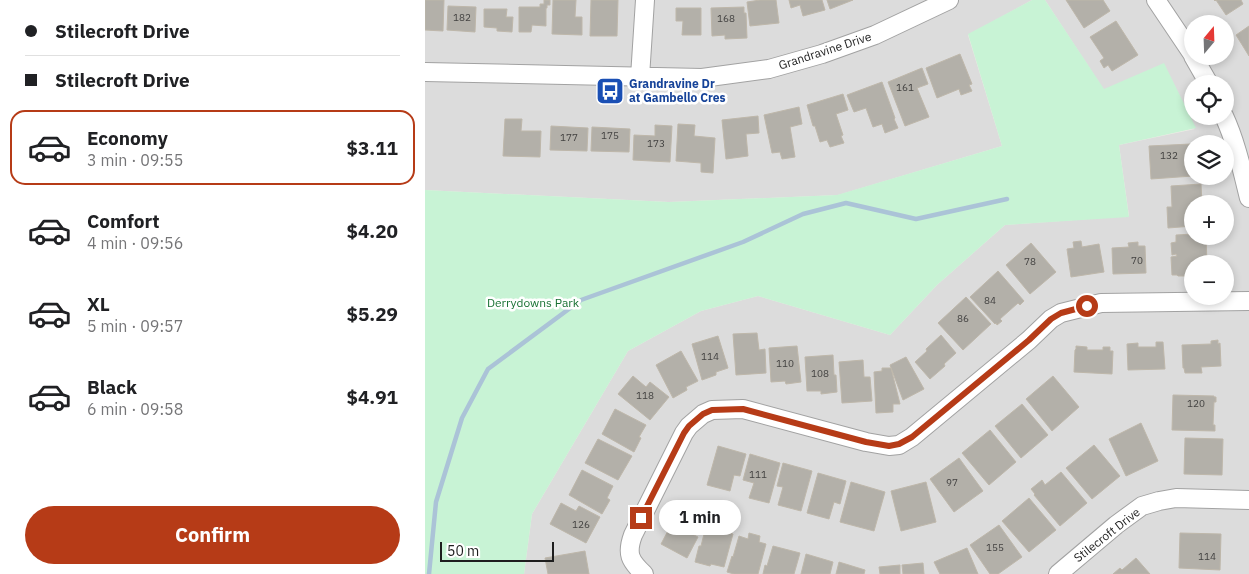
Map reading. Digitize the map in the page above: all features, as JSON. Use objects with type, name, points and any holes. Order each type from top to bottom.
[{"type":"street","points":[[640,77],[645,0]]},
{"type":"street","name":"Grandravine Drive","points":[[425,72],[702,78],[777,67],[822,54],[875,35],[949,0]]},
{"type":"street","points":[[1156,0],[1184,42]]},
{"type":"street","points":[[1228,125],[1249,198]]},
{"type":"street","points":[[644,574],[634,564],[630,556],[629,546],[633,535],[684,433],[703,414],[712,410],[743,409],[866,442],[889,446],[899,444],[912,437],[1029,340],[1051,319],[1061,313],[1101,303],[1249,301]]},
{"type":"street","name":"Stilecroft Drive","points":[[1058,574],[1116,525],[1142,506],[1176,498],[1249,500]]},
{"type":"shaded area","points":[[425,0],[1032,0],[968,35],[1002,146],[838,195],[669,202],[425,190]]},
{"type":"shaded area","points":[[1045,0],[1249,0],[1249,574],[524,574],[532,514],[628,351],[701,311],[758,296],[890,335],[937,285],[1005,225],[1129,216],[1119,145],[1195,129],[1186,125],[1234,125],[1234,75],[1184,75],[1184,124],[1104,90]]},
{"type":"green space","name":"Derrydowns Park","points":[[1032,0],[1045,0],[1104,89],[1164,63],[1184,104],[1184,125],[1195,125],[1196,128],[1119,145],[1129,217],[1005,225],[937,285],[890,335],[758,296],[701,311],[628,351],[532,514],[524,574],[425,574],[425,190],[669,202],[837,195],[1002,146],[968,34]]},
{"type":"building","points":[[425,0],[444,0],[443,31],[425,30]]},
{"type":"building","points":[[544,0],[550,0],[550,5],[547,5],[546,8],[546,26],[532,25],[531,32],[519,32],[519,7],[540,7],[540,4],[544,4]]},
{"type":"building","points":[[553,0],[576,0],[575,17],[582,17],[582,35],[552,34]]},
{"type":"building","points":[[591,0],[618,0],[617,36],[590,36]]},
{"type":"building","points":[[776,0],[779,23],[750,26],[747,2]]},
{"type":"building","points":[[789,0],[822,0],[825,10],[803,16],[800,5],[791,8]]},
{"type":"building","points":[[827,0],[853,0],[830,9]]},
{"type":"building","points":[[1066,0],[1103,0],[1110,11],[1084,28]]},
{"type":"building","points":[[1216,0],[1241,0],[1243,4],[1226,15]]},
{"type":"building","points":[[448,6],[476,7],[475,32],[447,30]]},
{"type":"building","points":[[744,7],[747,38],[725,39],[725,35],[712,36],[711,8]]},
{"type":"building","points":[[676,8],[701,8],[701,35],[682,35],[683,21],[676,21]]},
{"type":"building","points":[[484,9],[507,9],[506,17],[513,17],[512,32],[497,31],[497,28],[484,27]]},
{"type":"building","points":[[1116,21],[1138,55],[1112,71],[1108,65],[1104,68],[1100,61],[1104,58],[1090,37]]},
{"type":"building","points":[[1249,26],[1249,56],[1236,35]]},
{"type":"building","points":[[960,54],[972,84],[969,85],[972,91],[961,95],[959,89],[937,98],[926,68]]},
{"type":"building","points":[[922,68],[928,84],[917,88],[929,117],[905,126],[888,82]]},
{"type":"building","points":[[882,82],[898,128],[885,133],[882,124],[873,127],[866,108],[854,112],[847,95]]},
{"type":"building","points":[[843,94],[848,110],[836,114],[844,143],[830,147],[827,140],[820,142],[807,105]]},
{"type":"building","points":[[799,107],[802,124],[790,127],[795,157],[782,159],[780,152],[772,153],[764,115]]},
{"type":"building","points":[[758,116],[759,133],[746,134],[748,156],[726,159],[722,120]]},
{"type":"building","points":[[505,119],[522,119],[521,131],[541,131],[540,157],[503,156]]},
{"type":"building","points":[[678,124],[695,125],[694,136],[715,138],[713,173],[701,172],[701,163],[676,161]]},
{"type":"building","points":[[655,125],[672,126],[670,162],[633,160],[634,135],[655,136]]},
{"type":"building","points":[[551,126],[588,128],[587,151],[550,150]]},
{"type":"building","points":[[592,127],[630,129],[629,152],[591,151]]},
{"type":"building","points":[[1184,144],[1184,177],[1151,179],[1149,146]]},
{"type":"building","points":[[1201,185],[1202,195],[1184,195],[1184,227],[1168,228],[1167,207],[1172,207],[1171,186]]},
{"type":"building","points":[[1176,235],[1184,235],[1184,245],[1206,245],[1207,255],[1184,255],[1184,276],[1172,275],[1171,257],[1177,256],[1176,254],[1172,255],[1171,243],[1176,242]]},
{"type":"building","points":[[1081,241],[1082,247],[1099,244],[1104,272],[1071,277],[1067,249],[1074,248],[1073,242]]},
{"type":"building","points":[[1138,242],[1138,246],[1145,246],[1146,273],[1113,274],[1112,248],[1129,247],[1128,243]]},
{"type":"building","points":[[1031,243],[1056,272],[1030,294],[1006,265]]},
{"type":"building","points":[[998,271],[1024,301],[1020,305],[1018,303],[1000,319],[1002,321],[997,325],[970,297]]},
{"type":"building","points":[[966,297],[991,324],[963,350],[938,323]]},
{"type":"building","points":[[757,333],[759,350],[765,349],[766,373],[736,375],[733,334]]},
{"type":"building","points":[[941,335],[956,353],[930,379],[915,362]]},
{"type":"building","points":[[718,336],[728,368],[702,380],[692,344]]},
{"type":"building","points":[[1218,340],[1218,344],[1220,343],[1221,366],[1201,367],[1202,373],[1185,373],[1182,345],[1211,344],[1211,341]]},
{"type":"building","points":[[1156,342],[1163,342],[1165,369],[1128,370],[1127,344],[1138,343],[1138,347],[1156,347]]},
{"type":"building","points":[[797,346],[801,382],[786,384],[785,381],[771,382],[769,348]]},
{"type":"building","points":[[1076,346],[1087,347],[1087,350],[1103,350],[1103,347],[1110,347],[1110,351],[1113,351],[1112,374],[1074,372]]},
{"type":"building","points":[[681,351],[698,381],[686,387],[687,390],[673,398],[656,365]]},
{"type":"building","points":[[833,355],[837,392],[821,394],[821,391],[807,391],[805,357]]},
{"type":"building","points":[[906,357],[924,389],[903,400],[890,365]]},
{"type":"building","points":[[863,360],[864,377],[870,377],[872,401],[842,403],[839,362]]},
{"type":"building","points":[[882,368],[891,368],[900,404],[893,404],[893,412],[876,413],[874,372],[882,371]]},
{"type":"building","points":[[633,376],[646,387],[650,382],[669,397],[650,420],[618,394]]},
{"type":"building","points":[[1053,376],[1079,407],[1052,431],[1026,399]]},
{"type":"building","points":[[1173,395],[1216,397],[1213,425],[1215,425],[1215,431],[1172,430]]},
{"type":"building","points":[[1022,404],[1048,435],[1021,458],[995,426]]},
{"type":"building","points":[[615,409],[646,425],[639,437],[641,438],[634,452],[602,434]]},
{"type":"building","points":[[1141,423],[1158,461],[1126,476],[1109,439]]},
{"type":"building","points":[[990,430],[1016,462],[989,485],[962,453]]},
{"type":"building","points":[[1185,438],[1223,439],[1222,475],[1184,474]]},
{"type":"building","points":[[598,439],[632,456],[618,480],[585,463]]},
{"type":"building","points":[[1094,445],[1120,476],[1092,499],[1066,468]]},
{"type":"building","points":[[718,446],[746,454],[740,476],[734,475],[730,491],[707,485]]},
{"type":"building","points":[[750,454],[780,463],[769,503],[749,498],[754,483],[743,480]]},
{"type":"building","points":[[959,458],[983,491],[954,512],[930,479]]},
{"type":"building","points":[[783,463],[812,471],[801,511],[778,505],[783,487],[777,486]]},
{"type":"building","points":[[582,470],[613,486],[607,498],[610,500],[602,514],[569,495]]},
{"type":"building","points":[[1061,472],[1087,503],[1060,526],[1031,489],[1042,480],[1045,485]]},
{"type":"building","points":[[818,473],[846,481],[840,504],[834,502],[829,519],[807,513]]},
{"type":"building","points":[[851,482],[885,492],[874,531],[840,522]]},
{"type":"building","points":[[926,482],[936,522],[901,531],[891,491]]},
{"type":"building","points":[[1029,498],[1056,530],[1029,552],[1002,521]]},
{"type":"building","points":[[561,503],[576,511],[579,506],[600,517],[586,543],[550,524]]},
{"type":"building","points":[[680,508],[700,519],[692,534],[698,537],[687,558],[661,544]]},
{"type":"building","points":[[999,525],[1022,557],[998,574],[990,574],[970,545]]},
{"type":"building","points":[[706,526],[733,534],[724,567],[695,562]]},
{"type":"building","points":[[749,533],[760,536],[759,542],[766,544],[758,574],[734,574],[727,572],[739,536],[748,539]]},
{"type":"building","points":[[1180,533],[1221,534],[1220,570],[1179,568]]},
{"type":"building","points":[[773,546],[800,553],[794,574],[763,574]]},
{"type":"building","points":[[967,548],[978,574],[940,574],[934,562]]},
{"type":"building","points":[[585,551],[589,574],[548,574],[545,558]]},
{"type":"building","points":[[806,554],[833,562],[830,574],[801,574]]},
{"type":"building","points":[[1136,558],[1150,574],[1113,574],[1120,568],[1122,570]]},
{"type":"building","points":[[839,562],[865,570],[864,574],[836,574]]},
{"type":"building","points":[[923,563],[924,574],[903,574],[902,565]]},
{"type":"building","points":[[900,565],[900,574],[880,574],[879,567]]},
{"type":"waterway","points":[[429,574],[436,502],[462,418],[488,369],[581,300],[743,242],[803,214],[846,203],[916,219],[1007,199]]},
{"type":"place","name":"Grandravine Dr at Gambello Cres","points":[[610,91]]},
{"type":"route","points":[[641,518],[684,433],[703,414],[712,410],[743,409],[866,442],[889,446],[899,444],[912,437],[1029,340],[1051,319],[1061,313],[1087,306]]}]
